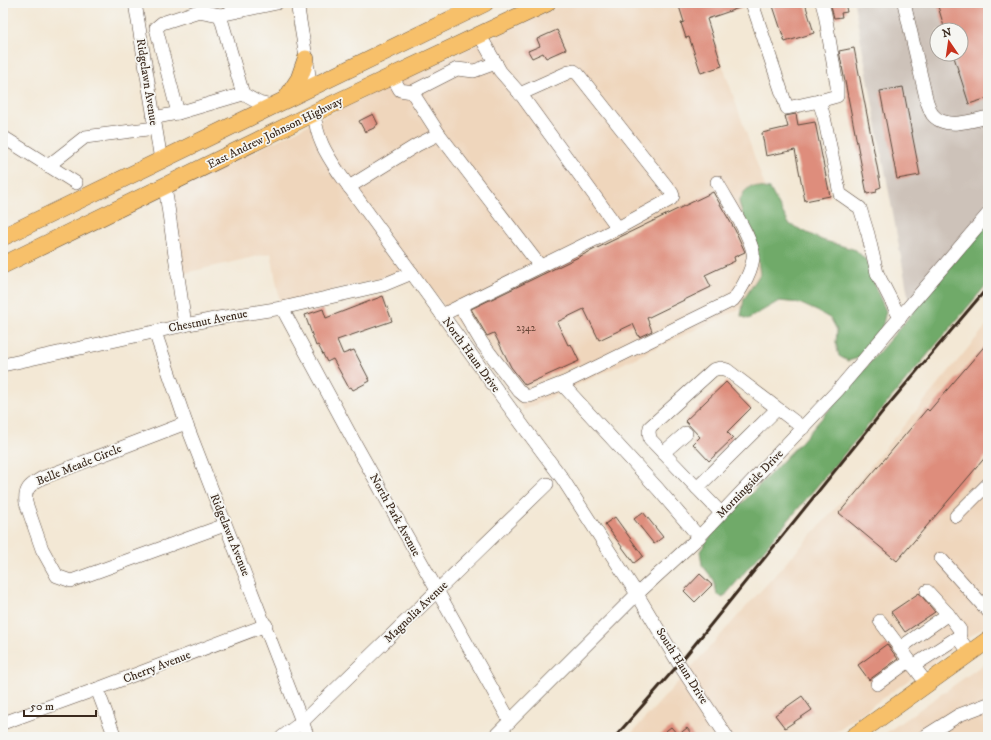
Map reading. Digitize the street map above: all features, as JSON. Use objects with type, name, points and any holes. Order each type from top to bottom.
[{"type":"main road","points":[[3,237],[485,3]]},
{"type":"main road","name":"East Andrew Johnson Highway","points":[[3,265],[314,113],[547,3]]},
{"type":"main road","points":[[279,102],[299,79],[306,59]]},
{"type":"main road","points":[[311,87],[314,113]]},
{"type":"main road","points":[[161,160],[166,186]]},
{"type":"main road","points":[[853,737],[988,640]]},
{"type":"street","name":"Ridgelawn Avenue","points":[[135,3],[161,160]]},
{"type":"street","points":[[178,113],[156,28],[162,23],[199,11],[220,15],[277,3]]},
{"type":"street","points":[[296,3],[311,87]]},
{"type":"street","points":[[752,3],[787,108],[837,96],[837,86],[822,3]]},
{"type":"street","points":[[904,3],[927,102],[932,114],[942,121],[954,124],[988,116]]},
{"type":"street","points":[[220,15],[243,94],[246,110],[243,120]]},
{"type":"street","points":[[479,34],[500,71],[520,94],[618,228]]},
{"type":"street","points":[[392,76],[400,90],[412,92],[457,69],[474,71],[496,63]]},
{"type":"street","points":[[442,315],[618,228],[671,199],[673,196],[578,74],[574,71],[520,94]]},
{"type":"street","points":[[412,92],[439,134],[540,266]]},
{"type":"street","points":[[48,166],[85,137],[154,123],[178,113],[243,94],[260,103],[279,102]]},
{"type":"street","points":[[819,101],[824,117],[840,194],[860,208],[877,273],[900,318]]},
{"type":"street","name":"North Haun Drive","points":[[314,113],[316,130],[325,150],[349,186],[562,478],[637,594]]},
{"type":"street","points":[[349,186],[417,145],[439,134]]},
{"type":"street","points":[[3,137],[76,183]]},
{"type":"street","points":[[460,306],[482,343],[519,391],[525,396],[530,396],[562,384],[733,300],[741,290],[752,262],[753,253],[743,227],[717,182]]},
{"type":"street","points":[[166,186],[185,325]]},
{"type":"street","name":"Morningside Drive","points":[[494,737],[637,594],[699,537],[803,428],[838,390],[988,214]]},
{"type":"street","name":"Chestnut Avenue","points":[[3,365],[218,318],[282,308],[383,285],[412,273]]},
{"type":"street","name":"North Park Avenue","points":[[282,308],[437,592],[510,721]]},
{"type":"street","name":"Ridgelawn Avenue","points":[[155,332],[186,423],[225,525],[266,625],[308,737]]},
{"type":"street","points":[[721,513],[650,439],[650,427],[713,370],[720,368],[727,370],[803,428]]},
{"type":"street","points":[[562,384],[658,489],[699,537]]},
{"type":"street","points":[[697,488],[777,409]]},
{"type":"street","name":"Belle Meade Circle","points":[[186,423],[42,478],[27,488],[25,496],[26,503],[42,549],[57,576],[71,581],[225,525]]},
{"type":"street","points":[[663,453],[686,433]]},
{"type":"street","name":"Magnolia Avenue","points":[[282,737],[302,722],[547,484]]},
{"type":"street","points":[[956,516],[988,484]]},
{"type":"street","points":[[941,559],[988,611]]},
{"type":"street","points":[[877,684],[958,637],[960,634],[960,630],[948,614],[927,591]]},
{"type":"street","name":"South Haun Drive","points":[[637,594],[679,664],[727,737]]},
{"type":"street","points":[[900,648],[948,614]]},
{"type":"street","points":[[880,621],[927,684]]},
{"type":"street","name":"Cherry Avenue","points":[[3,723],[266,625]]},
{"type":"street","points":[[958,637],[970,653]]},
{"type":"street","points":[[97,689],[115,737]]},
{"type":"street","points":[[924,737],[959,715],[988,704]]},
{"type":"shaded area","points":[[565,3],[701,3],[764,184],[786,287],[524,410],[415,267],[385,278],[280,303],[271,253],[181,274],[173,192],[364,97]]},
{"type":"shaded area","points":[[854,3],[988,3],[988,214],[910,306]]},
{"type":"shaded area","points":[[988,324],[988,624],[828,737],[629,737],[834,510]]},
{"type":"shaded area","points":[[988,661],[988,737],[880,737],[957,683]]},
{"type":"green space","points":[[751,186],[770,189],[789,224],[822,240],[856,250],[869,263],[876,289],[886,311],[881,332],[859,358],[848,361],[839,356],[836,343],[837,330],[831,319],[799,303],[779,301],[748,319],[741,316],[744,299],[760,274],[754,234],[743,216],[739,202],[744,192]]},
{"type":"green space","points":[[988,220],[988,283],[723,598],[717,594],[714,580],[702,565],[700,551],[711,535],[802,441],[904,323]]},
{"type":"building","points":[[678,3],[744,3],[745,6],[707,19],[722,66],[701,73],[689,37],[686,38],[681,23],[684,22]]},
{"type":"building","points":[[772,3],[805,3],[814,33],[785,42]]},
{"type":"building","points":[[830,3],[845,3],[847,12],[841,13],[842,17],[834,18]]},
{"type":"building","points":[[937,3],[988,3],[988,98],[969,104],[956,62],[969,62],[969,22],[943,22]]},
{"type":"building","points":[[557,30],[566,49],[546,58],[543,53],[532,58],[528,51],[540,46],[537,39]]},
{"type":"building","points":[[854,48],[881,187],[876,189],[877,192],[867,194],[839,51]]},
{"type":"building","points":[[903,87],[920,175],[897,179],[880,91]]},
{"type":"building","points":[[373,114],[378,124],[374,128],[365,132],[359,121]]},
{"type":"building","points":[[796,114],[798,125],[815,122],[830,196],[805,201],[795,150],[766,156],[762,133],[788,127],[785,116]]},
{"type":"building","points":[[713,192],[735,230],[745,252],[734,257],[735,261],[705,275],[711,287],[647,318],[652,331],[639,337],[633,324],[599,340],[584,309],[557,322],[568,345],[571,344],[579,361],[525,385],[511,367],[494,333],[487,336],[471,309]]},
{"type":"building","points":[[383,296],[392,321],[337,340],[343,354],[354,350],[370,381],[353,390],[351,387],[349,388],[333,359],[327,362],[318,345],[316,346],[305,315],[323,309],[326,318]]},
{"type":"building","points":[[988,342],[988,454],[897,561],[839,513],[927,409],[929,411]]},
{"type":"building","points":[[726,382],[751,408],[727,432],[733,438],[709,461],[693,444],[700,437],[685,421]]},
{"type":"building","points":[[643,512],[663,537],[654,544],[634,519]]},
{"type":"building","points":[[615,517],[643,556],[634,563],[605,524]]},
{"type":"building","points":[[700,574],[712,585],[695,602],[684,591]]},
{"type":"building","points":[[919,593],[935,612],[905,632],[891,612]]},
{"type":"building","points":[[887,644],[898,659],[869,680],[858,665]]},
{"type":"building","points":[[802,696],[812,710],[785,728],[775,715]]},
{"type":"building","points":[[671,727],[678,735],[687,728],[694,737],[658,737]]},
{"type":"railway","points":[[615,737],[679,664],[883,411],[988,287]]}]
